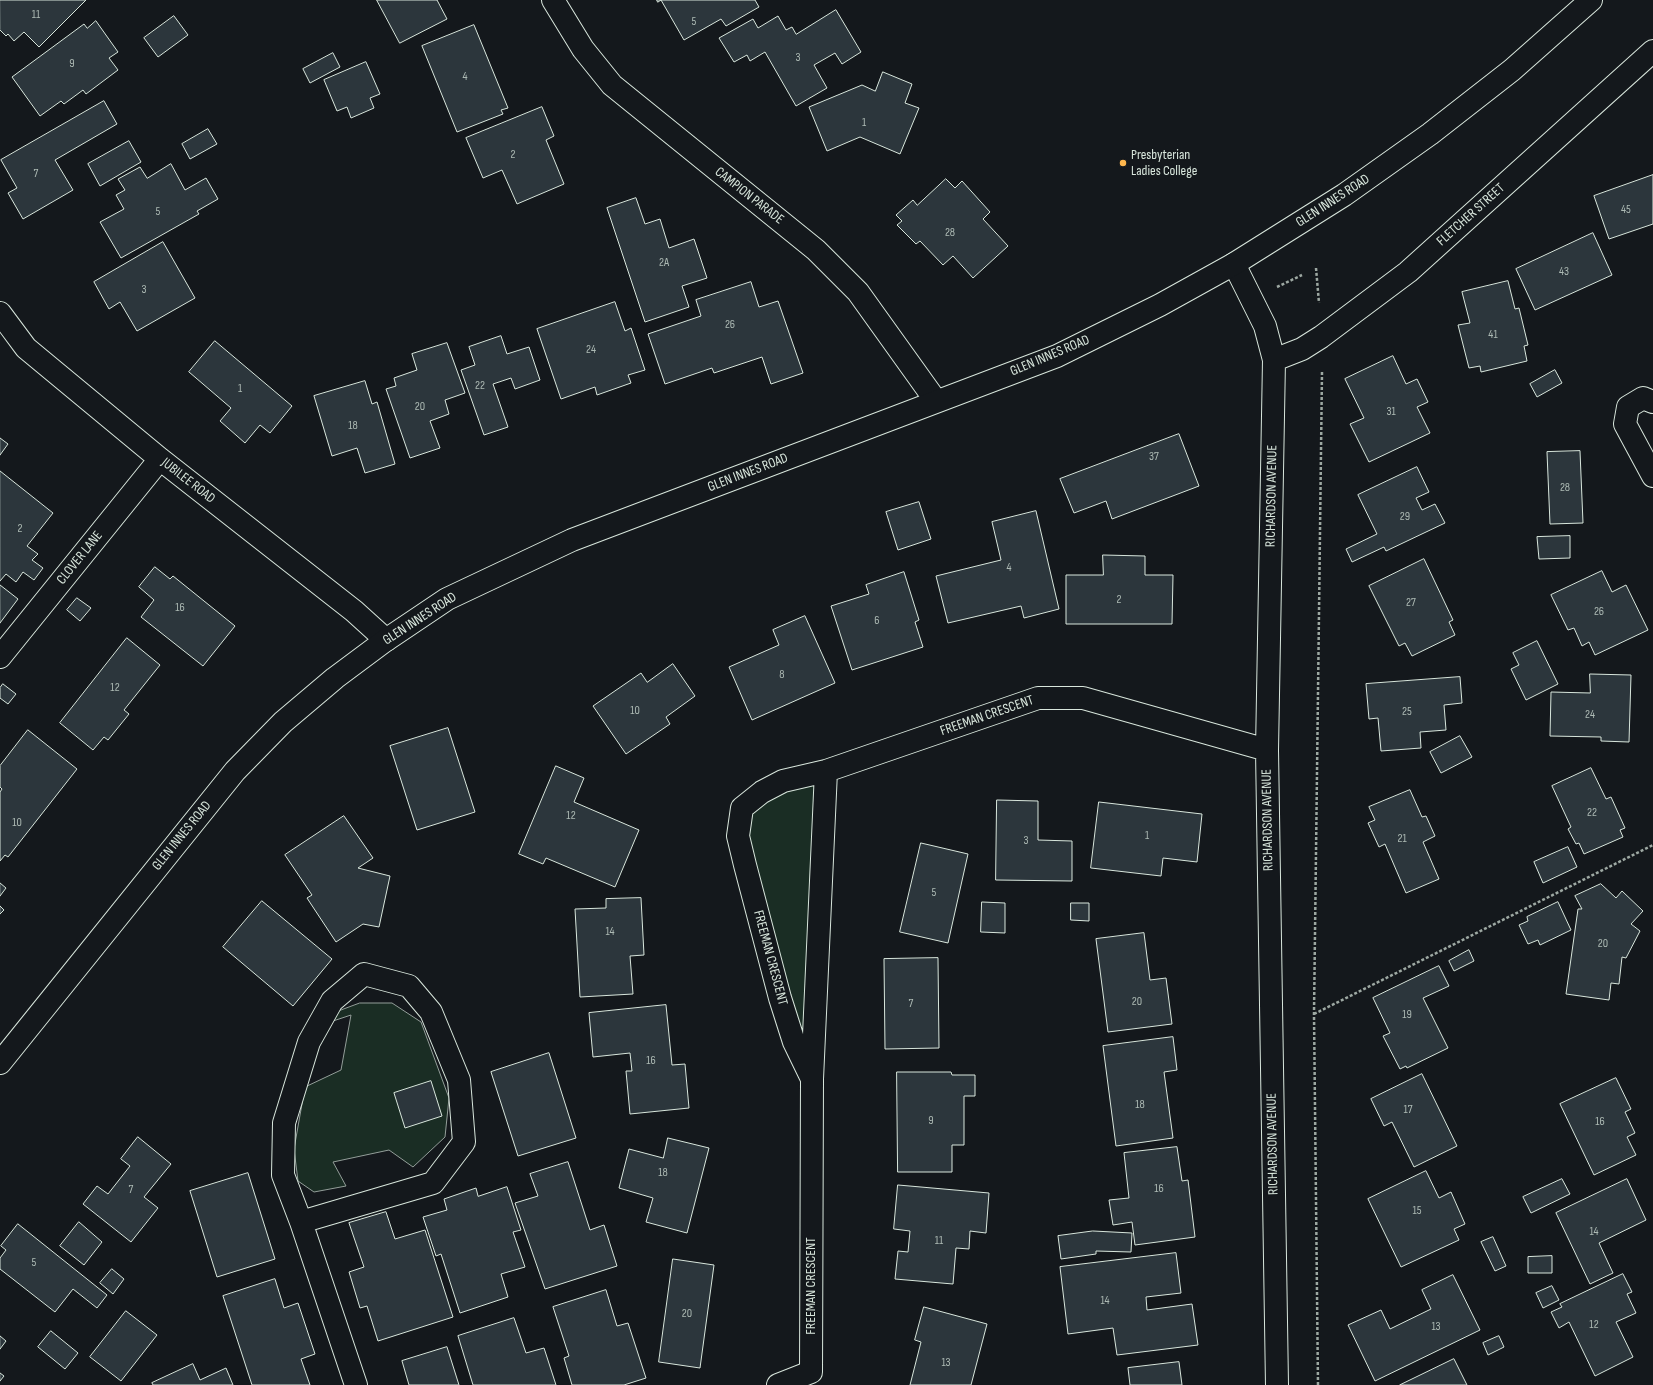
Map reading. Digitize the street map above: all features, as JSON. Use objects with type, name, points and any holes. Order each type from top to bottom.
[{"type":"street","name":"CAMPION PARADE","points":[[554,0],[583,49],[612,85],[816,250],[858,292],[936,401]]},
{"type":"street","name":"GLEN INNES ROAD","points":[[0,1063],[235,771],[283,722],[335,678],[386,640],[447,599],[572,540],[1057,356],[1160,305],[1234,264],[1344,195],[1430,134],[1512,70],[1591,0]]},
{"type":"street","name":"FLETCHER STREET","points":[[1274,360],[1302,349],[1322,338],[1408,272],[1653,51]]},
{"type":"street","name":"RICHARDSON AVENUE","points":[[1234,264],[1265,326],[1274,360],[1267,750],[1277,1385]]},
{"type":"street","name":"JUBILEE ROAD","points":[[0,313],[26,348],[160,459],[354,611],[386,640]]},
{"type":"street","points":[[1653,402],[1643,398],[1628,407],[1625,424],[1653,476]]},
{"type":"street","name":"CLOVER LANE","points":[[0,658],[160,459]]},
{"type":"street","name":"FREEMAN CRESCENT","points":[[812,1079],[794,1042],[780,998],[738,836],[742,808],[762,792],[783,781],[826,772],[1038,698],[1083,698],[1267,750]]},
{"type":"street","name":"FREEMAN CRESCENT","points":[[778,1385],[811,1372],[812,1079],[826,772]]},
{"type":"street","points":[[301,1222],[433,1183],[464,1142],[459,1080],[431,1012],[409,986],[364,974],[332,1001],[309,1042],[284,1123],[284,1175],[356,1385]]},
{"type":"path","points":[[1316,268],[1319,304]]},
{"type":"path","points":[[1318,1385],[1314,1014],[1322,369]]},
{"type":"path","points":[[1314,1014],[1653,845]]},
{"type":"green space","points":[[826,771],[812,1079],[794,1042],[742,808]]},
{"type":"green space","points":[[360,1003],[392,1003],[421,1022],[449,1098],[445,1137],[413,1167],[389,1150],[333,1162],[346,1186],[314,1192],[298,1181],[294,1149],[305,1087],[341,1070],[351,1015],[327,1023],[331,1014]]},
{"type":"building","points":[[0,0],[86,0],[39,47],[24,32],[14,41],[8,34],[6,36],[0,30]]},
{"type":"building","points":[[377,0],[437,0],[447,19],[400,43]]},
{"type":"building","points":[[661,0],[755,0],[759,7],[726,26],[721,19],[684,40]]},
{"type":"building","points":[[836,10],[861,52],[842,64],[835,53],[814,65],[827,88],[796,106],[765,52],[750,61],[747,55],[734,62],[719,38],[753,19],[758,28],[778,16],[786,30],[792,27],[796,34]]},
{"type":"building","points":[[174,16],[188,35],[158,57],[144,38]]},
{"type":"building","points":[[96,21],[118,52],[109,58],[118,70],[86,94],[83,90],[64,104],[61,101],[40,116],[12,77],[84,24],[87,28]]},
{"type":"building","points":[[474,25],[508,108],[501,110],[503,114],[457,132],[422,46]]},
{"type":"building","points":[[333,53],[340,67],[310,83],[303,69]]},
{"type":"building","points":[[366,62],[380,94],[370,98],[374,108],[351,118],[347,107],[337,111],[324,80]]},
{"type":"building","points":[[883,72],[912,84],[905,103],[919,108],[900,154],[860,137],[827,151],[809,107],[862,85],[875,91]]},
{"type":"building","points":[[104,101],[117,124],[55,160],[73,190],[23,219],[8,193],[17,188],[1,160]]},
{"type":"building","points":[[542,107],[554,136],[546,140],[564,184],[517,204],[502,170],[483,178],[466,138]]},
{"type":"building","points":[[208,129],[217,144],[190,159],[182,144]]},
{"type":"building","points":[[129,141],[141,162],[100,186],[88,164]]},
{"type":"building","points":[[171,164],[185,190],[206,178],[218,199],[197,211],[199,214],[121,258],[100,222],[124,209],[116,195],[125,190],[118,179],[140,167],[147,178]]},
{"type":"building","points":[[1653,175],[1653,224],[1609,239],[1594,196]]},
{"type":"building","points":[[946,179],[955,188],[962,181],[990,212],[983,219],[1008,246],[973,278],[953,256],[943,265],[920,241],[916,244],[897,225],[902,221],[896,215],[913,200],[917,205]]},
{"type":"building","points":[[636,198],[645,224],[660,219],[669,248],[694,239],[707,278],[682,286],[689,307],[645,322],[607,208]]},
{"type":"building","points":[[1593,233],[1612,275],[1535,310],[1516,269]]},
{"type":"building","points":[[163,242],[195,298],[137,331],[120,302],[109,309],[94,282]]},
{"type":"building","points":[[1508,281],[1515,309],[1519,308],[1528,345],[1524,346],[1527,361],[1481,372],[1480,366],[1469,368],[1458,325],[1470,323],[1462,292]]},
{"type":"building","points":[[751,282],[759,307],[778,301],[803,373],[771,384],[762,357],[714,373],[712,368],[665,384],[648,334],[701,316],[696,300]]},
{"type":"building","points":[[615,302],[625,331],[631,328],[645,370],[628,375],[631,383],[597,395],[595,387],[561,399],[537,329]]},
{"type":"building","points":[[501,336],[507,354],[529,347],[540,380],[515,389],[511,378],[493,384],[508,427],[484,435],[461,370],[475,365],[469,347]]},
{"type":"building","points":[[215,341],[292,406],[270,433],[260,425],[245,443],[220,421],[231,408],[189,372]]},
{"type":"building","points":[[447,343],[465,393],[445,400],[449,414],[430,421],[440,448],[410,458],[386,389],[396,386],[394,378],[417,370],[412,354]]},
{"type":"building","points":[[1393,356],[1406,384],[1417,379],[1428,402],[1417,407],[1430,433],[1369,462],[1350,424],[1364,418],[1345,379]]},
{"type":"building","points":[[1555,370],[1562,383],[1537,397],[1530,384]]},
{"type":"building","points":[[365,381],[372,404],[377,402],[395,464],[365,473],[357,448],[332,456],[314,396]]},
{"type":"building","points":[[1179,434],[1199,486],[1112,519],[1106,501],[1074,513],[1060,479]]},
{"type":"building","points":[[0,438],[8,444],[0,455]]},
{"type":"building","points":[[1580,451],[1583,523],[1550,524],[1547,452]]},
{"type":"building","points":[[1417,467],[1429,492],[1416,498],[1422,510],[1435,504],[1445,523],[1386,551],[1384,547],[1352,562],[1346,549],[1377,534],[1358,495]]},
{"type":"building","points":[[0,471],[53,513],[27,546],[38,554],[32,560],[43,568],[34,580],[23,572],[16,582],[6,574],[0,581]]},
{"type":"building","points":[[919,502],[931,539],[898,550],[886,512]]},
{"type":"building","points":[[1036,511],[1059,609],[1024,618],[1021,606],[948,623],[936,576],[1001,560],[992,522]]},
{"type":"building","points":[[1570,536],[1570,558],[1539,559],[1537,537]]},
{"type":"building","points":[[1103,555],[1145,556],[1145,575],[1173,575],[1172,624],[1066,624],[1066,575],[1103,575]]},
{"type":"building","points":[[1424,559],[1453,620],[1449,622],[1455,635],[1412,656],[1405,643],[1399,646],[1369,586]]},
{"type":"building","points":[[155,567],[170,579],[173,576],[235,626],[203,666],[141,617],[154,600],[139,587]]},
{"type":"building","points":[[1602,571],[1612,592],[1626,585],[1648,630],[1595,655],[1589,642],[1582,646],[1574,628],[1568,630],[1551,595]]},
{"type":"building","points":[[904,572],[919,620],[915,622],[923,647],[852,670],[831,606],[869,594],[866,585]]},
{"type":"building","points":[[0,585],[18,599],[0,623]]},
{"type":"building","points":[[77,598],[91,608],[80,621],[67,610]]},
{"type":"building","points":[[805,616],[835,683],[752,720],[729,667],[779,645],[773,630]]},
{"type":"building","points":[[127,638],[160,665],[124,710],[129,714],[108,740],[104,737],[93,750],[60,723]]},
{"type":"building","points":[[1537,641],[1558,684],[1526,700],[1511,669],[1519,665],[1513,653]]},
{"type":"building","points":[[673,664],[695,696],[666,717],[670,724],[626,754],[593,706],[641,673],[647,682]]},
{"type":"building","points":[[1590,674],[1631,675],[1629,742],[1601,741],[1601,737],[1550,736],[1551,692],[1590,693]]},
{"type":"building","points":[[1460,677],[1462,703],[1444,705],[1446,730],[1420,732],[1421,748],[1381,751],[1378,718],[1369,719],[1366,684]]},
{"type":"building","points":[[3,684],[16,694],[8,704],[0,698],[0,688]]},
{"type":"building","points":[[448,728],[475,812],[417,830],[390,746]]},
{"type":"building","points":[[28,730],[77,769],[8,857],[5,855],[0,861],[0,792],[2,789],[0,787],[0,766]]},
{"type":"building","points":[[1460,736],[1472,757],[1441,773],[1430,752]]},
{"type":"building","points":[[556,766],[584,778],[574,802],[639,830],[615,887],[546,858],[543,864],[519,854]]},
{"type":"building","points":[[1591,768],[1606,799],[1611,797],[1625,828],[1620,830],[1623,837],[1584,854],[1579,843],[1576,844],[1568,829],[1571,827],[1552,786]]},
{"type":"building","points":[[1410,790],[1422,817],[1426,816],[1435,836],[1423,842],[1439,879],[1406,893],[1385,844],[1379,847],[1368,823],[1375,820],[1369,807]]},
{"type":"building","points":[[997,800],[1038,801],[1038,840],[1072,841],[1072,881],[996,880]]},
{"type":"building","points":[[1099,802],[1202,814],[1197,862],[1163,858],[1161,876],[1091,868]]},
{"type":"building","points":[[344,816],[373,858],[358,868],[390,876],[379,927],[363,924],[336,942],[307,898],[312,895],[285,855]]},
{"type":"building","points":[[921,843],[968,854],[948,943],[900,932]]},
{"type":"building","points":[[1568,847],[1577,867],[1543,883],[1534,862]]},
{"type":"building","points":[[0,883],[6,888],[0,896]]},
{"type":"building","points":[[1601,884],[1616,898],[1622,891],[1643,911],[1631,924],[1640,931],[1626,958],[1622,957],[1619,984],[1611,983],[1609,1000],[1566,994],[1578,909],[1582,909],[1575,896]]},
{"type":"building","points":[[641,898],[644,955],[630,956],[633,994],[580,997],[575,909],[606,908],[606,899]]},
{"type":"building","points":[[262,901],[332,959],[293,1006],[223,947]]},
{"type":"building","points":[[982,902],[1005,903],[1005,933],[981,932]]},
{"type":"building","points":[[1558,902],[1571,930],[1540,945],[1538,940],[1528,944],[1519,925],[1528,921],[1527,917]]},
{"type":"building","points":[[1071,903],[1089,903],[1089,921],[1071,920]]},
{"type":"building","points":[[0,906],[4,910],[0,914]]},
{"type":"building","points":[[1144,933],[1150,980],[1166,978],[1172,1024],[1108,1032],[1096,939]]},
{"type":"building","points":[[1469,950],[1474,961],[1454,971],[1449,961]]},
{"type":"building","points":[[938,958],[939,1048],[885,1049],[884,959]]},
{"type":"building","points":[[1439,966],[1449,986],[1423,998],[1448,1048],[1407,1068],[1406,1066],[1400,1069],[1383,1036],[1390,1033],[1373,998]]},
{"type":"building","points":[[666,1005],[672,1065],[685,1064],[689,1108],[630,1114],[626,1071],[632,1071],[630,1053],[593,1057],[589,1013]]},
{"type":"building","points":[[1173,1037],[1177,1070],[1164,1072],[1173,1138],[1116,1146],[1103,1046]]},
{"type":"building","points":[[549,1053],[576,1138],[518,1156],[491,1072]]},
{"type":"building","points":[[897,1072],[951,1072],[952,1075],[975,1075],[975,1096],[964,1096],[964,1145],[952,1145],[952,1172],[898,1172]]},
{"type":"building","points":[[1422,1074],[1457,1146],[1414,1167],[1392,1122],[1384,1126],[1371,1099]]},
{"type":"building","points":[[1616,1078],[1631,1109],[1625,1112],[1635,1133],[1627,1137],[1636,1155],[1594,1175],[1560,1104]]},
{"type":"building","points":[[431,1081],[442,1116],[405,1128],[394,1093]]},
{"type":"building","points":[[138,1137],[171,1164],[144,1197],[158,1208],[131,1242],[83,1204],[97,1186],[108,1194],[130,1166],[121,1159]]},
{"type":"building","points":[[668,1138],[709,1148],[687,1233],[646,1222],[653,1198],[619,1188],[629,1149],[663,1158]]},
{"type":"building","points":[[1177,1147],[1182,1181],[1188,1180],[1195,1237],[1135,1245],[1132,1222],[1113,1225],[1109,1200],[1129,1198],[1124,1153]]},
{"type":"building","points":[[568,1162],[590,1230],[604,1225],[617,1266],[545,1289],[515,1203],[538,1196],[530,1174]]},
{"type":"building","points":[[1426,1171],[1439,1198],[1451,1192],[1465,1224],[1454,1229],[1459,1240],[1401,1267],[1368,1199]]},
{"type":"building","points":[[248,1173],[275,1259],[217,1277],[190,1191]]},
{"type":"building","points":[[1562,1179],[1570,1194],[1531,1213],[1523,1197]]},
{"type":"building","points":[[1627,1179],[1646,1220],[1599,1243],[1613,1273],[1590,1284],[1556,1213]]},
{"type":"building","points":[[898,1185],[989,1193],[986,1233],[970,1231],[969,1249],[956,1248],[953,1284],[895,1279],[898,1251],[908,1252],[910,1231],[894,1229]]},
{"type":"building","points":[[507,1187],[521,1230],[513,1232],[525,1267],[501,1274],[508,1297],[460,1313],[441,1254],[436,1256],[423,1217],[447,1210],[444,1199],[476,1188],[478,1196]]},
{"type":"building","points":[[386,1212],[395,1239],[425,1230],[453,1317],[378,1341],[367,1306],[360,1308],[349,1272],[364,1267],[349,1223]]},
{"type":"building","points":[[79,1222],[102,1242],[84,1265],[60,1246]]},
{"type":"building","points":[[18,1224],[107,1295],[97,1308],[73,1289],[55,1312],[0,1269],[0,1258],[6,1250],[1,1246]]},
{"type":"building","points":[[1093,1231],[1132,1233],[1131,1252],[1096,1251],[1096,1254],[1061,1259],[1058,1236]]},
{"type":"building","points":[[1493,1237],[1506,1266],[1495,1271],[1481,1242]]},
{"type":"building","points":[[1176,1253],[1181,1293],[1146,1297],[1147,1310],[1192,1304],[1198,1345],[1117,1355],[1113,1328],[1068,1334],[1060,1267]]},
{"type":"building","points":[[1552,1256],[1552,1273],[1528,1273],[1528,1257]]},
{"type":"building","points":[[673,1259],[714,1265],[700,1368],[659,1362]]},
{"type":"building","points":[[112,1269],[124,1279],[113,1294],[100,1283]]},
{"type":"building","points":[[1623,1274],[1632,1292],[1627,1294],[1636,1313],[1616,1322],[1633,1357],[1595,1376],[1569,1322],[1559,1328],[1551,1312],[1562,1307],[1560,1304]]},
{"type":"building","points":[[1453,1275],[1480,1330],[1375,1381],[1348,1325],[1381,1310],[1390,1329],[1431,1309],[1422,1290]]},
{"type":"building","points":[[275,1279],[284,1308],[298,1303],[315,1354],[301,1359],[310,1385],[252,1385],[223,1296]]},
{"type":"building","points":[[1552,1286],[1559,1300],[1543,1308],[1536,1293]]},
{"type":"building","points":[[606,1290],[617,1326],[628,1323],[646,1378],[624,1385],[572,1385],[564,1358],[569,1356],[553,1307]]},
{"type":"building","points":[[924,1307],[987,1324],[971,1385],[910,1385],[921,1342],[915,1340]]},
{"type":"building","points":[[126,1311],[157,1335],[121,1381],[90,1357]]},
{"type":"building","points":[[514,1318],[526,1353],[544,1348],[556,1385],[473,1385],[458,1336]]},
{"type":"building","points":[[51,1331],[78,1353],[65,1369],[38,1347]]},
{"type":"building","points":[[0,1336],[6,1341],[0,1349]]},
{"type":"building","points":[[1499,1336],[1504,1347],[1488,1355],[1483,1343]]},
{"type":"building","points":[[447,1347],[459,1385],[409,1385],[402,1361]]},
{"type":"building","points":[[1454,1359],[1467,1385],[1400,1385]]},
{"type":"building","points":[[1179,1362],[1182,1385],[1130,1385],[1128,1368]]},
{"type":"building","points":[[193,1364],[200,1380],[226,1368],[233,1385],[153,1385],[152,1383]]},
{"type":"building","points":[[0,1373],[4,1376],[0,1381]]},
{"type":"place","name":"Presbyterian Ladies College","points":[[1123,163]]}]
